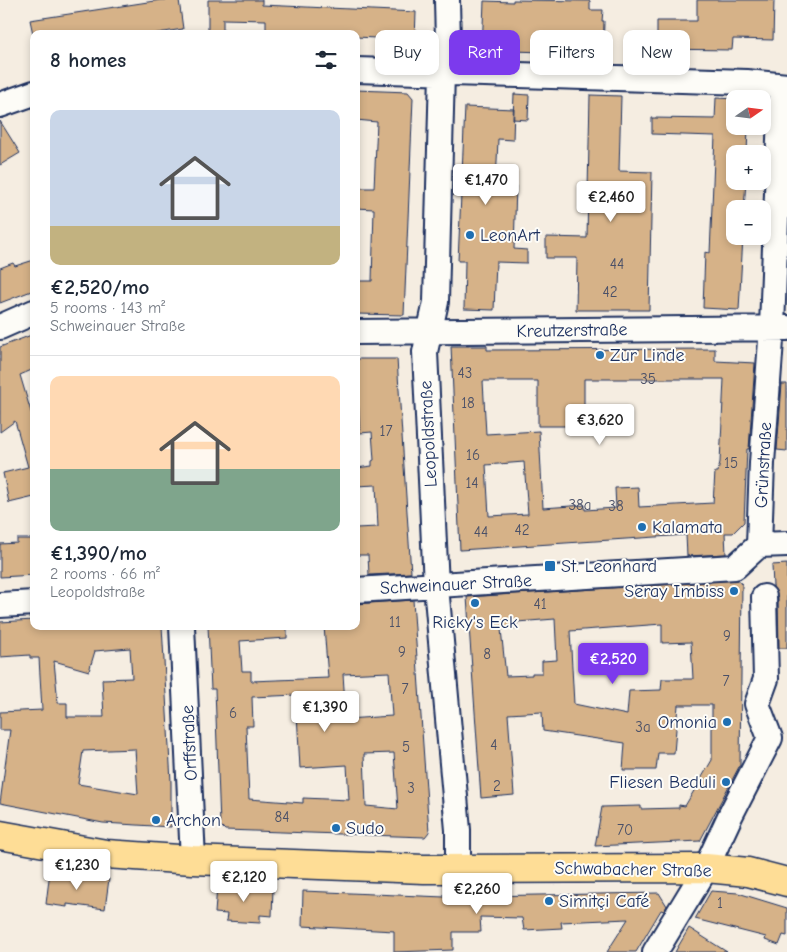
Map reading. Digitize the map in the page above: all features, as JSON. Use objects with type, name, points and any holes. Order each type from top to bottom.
[{"type":"main road","name":"Schwabacher Straße","points":[[0,835],[106,854],[193,860],[458,869],[706,868],[748,872],[787,882]]},
{"type":"street","name":"Leopoldstraße","points":[[447,0],[448,42],[442,72],[436,302],[425,352],[436,586],[458,830],[458,869]]},
{"type":"street","points":[[360,70],[747,82],[784,86]]},
{"type":"street","name":"Grünstraße","points":[[759,545],[762,463],[780,328],[784,86]]},
{"type":"street","points":[[0,105],[30,94]]},
{"type":"street","points":[[0,327],[30,314]]},
{"type":"street","name":"Kreutzerstraße","points":[[360,332],[780,328]]},
{"type":"street","points":[[759,545],[787,544]]},
{"type":"street","name":"Schweinauer Straße","points":[[360,590],[735,567],[759,545]]},
{"type":"street","points":[[655,952],[706,868],[730,814],[778,735],[757,704],[766,679],[764,597]]},
{"type":"street","points":[[0,605],[30,603]]},
{"type":"street","name":"Orffstraße","points":[[182,630],[193,860]]},
{"type":"building","points":[[161,0],[179,0],[183,29],[32,30],[30,20]]},
{"type":"building","points":[[208,0],[262,0],[262,5],[416,12],[415,30],[375,30],[375,38],[360,37],[360,30],[266,30],[266,20],[223,19],[223,30],[208,30]]},
{"type":"building","points":[[513,0],[590,1],[590,10],[603,10],[604,30],[530,30],[530,52],[520,51],[520,30],[483,30],[484,1],[513,2]]},
{"type":"building","points":[[697,0],[774,0],[773,40],[733,39],[732,50],[690,49],[690,30],[657,30],[657,21],[697,21]]},
{"type":"building","points":[[360,90],[408,92],[413,98],[404,315],[360,314],[360,281],[372,281],[374,209],[360,208],[360,188],[374,188],[377,122],[360,120]]},
{"type":"building","points":[[514,94],[529,95],[528,120],[513,119]]},
{"type":"building","points":[[590,95],[621,96],[619,171],[652,172],[649,310],[576,310],[577,258],[546,258],[546,237],[587,238]]},
{"type":"building","points":[[716,98],[726,99],[726,135],[748,135],[747,145],[726,145],[726,190],[745,190],[745,200],[726,200],[726,245],[743,245],[739,310],[703,308],[705,252],[710,253],[715,136],[652,134],[652,118],[715,119]]},
{"type":"building","points":[[465,107],[514,109],[513,140],[498,139],[496,184],[516,185],[514,249],[527,250],[527,263],[496,262],[494,310],[464,309],[465,261],[458,261]]},
{"type":"building","points":[[0,121],[20,153],[0,165]]},
{"type":"building","points":[[30,261],[30,292],[0,303],[0,268],[13,263],[15,266]]},
{"type":"building","points":[[30,336],[30,371],[20,375],[30,409],[30,498],[9,503],[3,473],[28,467],[15,421],[0,432],[0,347]]},
{"type":"building","points":[[451,346],[487,346],[487,350],[715,349],[715,361],[755,363],[749,449],[747,449],[744,522],[733,533],[725,533],[726,554],[687,556],[686,535],[460,550]],"holes":[[[584,379],[724,379],[720,462],[718,472],[715,472],[713,503],[639,507],[638,487],[615,488],[616,508],[585,510],[585,505],[543,508],[539,431],[486,434],[483,381],[538,381],[538,426],[617,426],[617,410],[584,410]],[[524,462],[528,514],[489,516],[486,465]]]},
{"type":"building","points":[[360,359],[397,359],[411,573],[369,575],[368,555],[360,555],[360,528],[378,527],[376,485],[360,486],[360,468],[372,466],[372,461],[374,460],[372,432],[360,433]]},
{"type":"building","points":[[782,384],[787,384],[787,451],[777,450]]},
{"type":"building","points":[[17,539],[30,539],[30,575],[0,577],[0,544],[17,543]]},
{"type":"building","points":[[787,564],[787,648],[779,648],[778,597],[773,587],[772,565]]},
{"type":"building","points":[[737,580],[742,584],[740,765],[700,841],[595,846],[602,807],[641,806],[641,809],[679,808],[679,805],[685,806],[712,760],[712,705],[678,705],[674,753],[658,753],[656,770],[623,770],[625,743],[543,731],[542,712],[508,714],[514,795],[481,798],[467,597]],"holes":[[[555,619],[557,660],[542,661],[542,673],[506,676],[501,629],[517,628],[517,622]],[[662,624],[662,643],[691,642],[693,679],[662,679],[661,690],[629,691],[627,715],[574,704],[570,631]]]},
{"type":"building","points":[[413,600],[429,832],[425,837],[225,830],[220,825],[215,689],[211,689],[208,630],[287,630],[287,638],[240,641],[242,671],[251,671],[251,681],[328,678],[324,630],[360,630],[360,604]],"holes":[[[389,672],[392,716],[346,719],[343,674]],[[296,695],[300,768],[347,765],[349,800],[303,798],[303,803],[249,799],[246,726],[253,726],[252,697]],[[394,753],[398,809],[366,806],[364,754]]]},
{"type":"building","points":[[30,620],[30,630],[162,630],[171,782],[171,827],[103,823],[0,803],[10,730],[0,730],[0,712],[42,710],[39,658],[30,658],[30,655],[0,657],[0,622]],"holes":[[[130,648],[132,678],[102,679],[104,717],[67,717],[67,703],[58,703],[54,661],[89,671],[95,651]],[[135,749],[138,794],[78,784],[83,751]]]},
{"type":"building","points":[[50,871],[109,879],[105,909],[67,904],[67,907],[46,904]]},
{"type":"building","points":[[217,886],[273,889],[272,916],[260,915],[260,923],[226,921],[227,914],[215,913]]},
{"type":"building","points":[[303,891],[444,897],[444,894],[479,896],[659,893],[667,906],[664,911],[661,910],[636,952],[607,952],[628,919],[561,922],[562,928],[524,930],[522,918],[480,917],[481,932],[453,932],[453,950],[394,952],[394,931],[302,926]]},
{"type":"building","points":[[711,891],[738,893],[787,908],[787,936],[783,935],[779,945],[765,940],[766,937],[695,919]]},
{"type":"building","points":[[689,928],[727,952],[675,952]]},
{"type":"place","name":"LeonArt","points":[[470,235]]},
{"type":"place","name":"Zur Linde","points":[[600,355]]},
{"type":"place","name":"Kalamata","points":[[642,527]]},
{"type":"place","name":"St. Leonhard","points":[[550,566]]},
{"type":"place","name":"Seray Imbiss","points":[[734,591]]},
{"type":"place","name":"Ricky's Eck","points":[[475,603]]},
{"type":"place","name":"Omonia","points":[[727,722]]},
{"type":"place","name":"Fliesen Beduli","points":[[726,782]]},
{"type":"place","name":"Archon","points":[[156,820]]},
{"type":"place","name":"Sudo","points":[[336,828]]},
{"type":"place","name":"Simitçi Café","points":[[549,901]]}]
